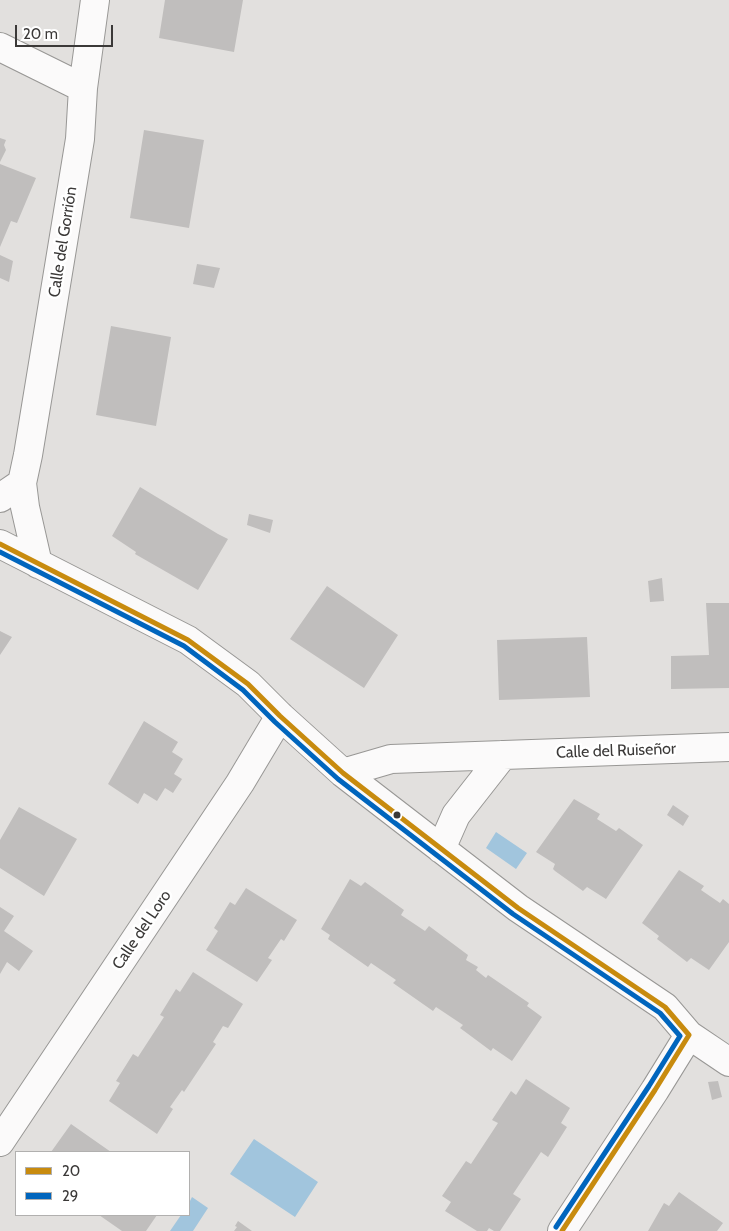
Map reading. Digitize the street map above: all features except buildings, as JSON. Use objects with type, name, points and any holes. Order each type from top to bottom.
[{"type":"street","name":"Calle del Gorrión","points":[[38,564],[25,506],[11,490],[28,455],[80,139],[82,88],[95,0]]},
{"type":"street","points":[[0,47],[82,88]]},
{"type":"street","points":[[0,544],[188,640],[248,684],[343,773],[518,908],[665,1007],[689,1035],[729,1062]]},
{"type":"street","name":"Calle del Loro","points":[[0,1142],[240,783],[280,716]]},
{"type":"street","name":"Calle del Ruiseñor","points":[[343,773],[391,759],[729,747]]},
{"type":"street","points":[[441,849],[456,815],[503,755]]},
{"type":"street","points":[[562,1231],[689,1035]]},
{"type":"water","points":[[496,832],[527,853],[516,869],[486,848]]},
{"type":"water","points":[[254,1139],[318,1182],[295,1217],[230,1174]]},
{"type":"water","points":[[192,1197],[208,1208],[193,1231],[170,1231],[180,1216],[190,1216],[190,1201]]},
{"type":"transit line","name":"20","points":[[0,544],[188,640],[248,684],[343,773],[518,908],[665,1007],[689,1035],[562,1231]]},
{"type":"transit line","name":"29","points":[[0,552],[184,646],[243,690],[338,779],[513,914],[660,1013],[680,1036],[556,1227]]}]
